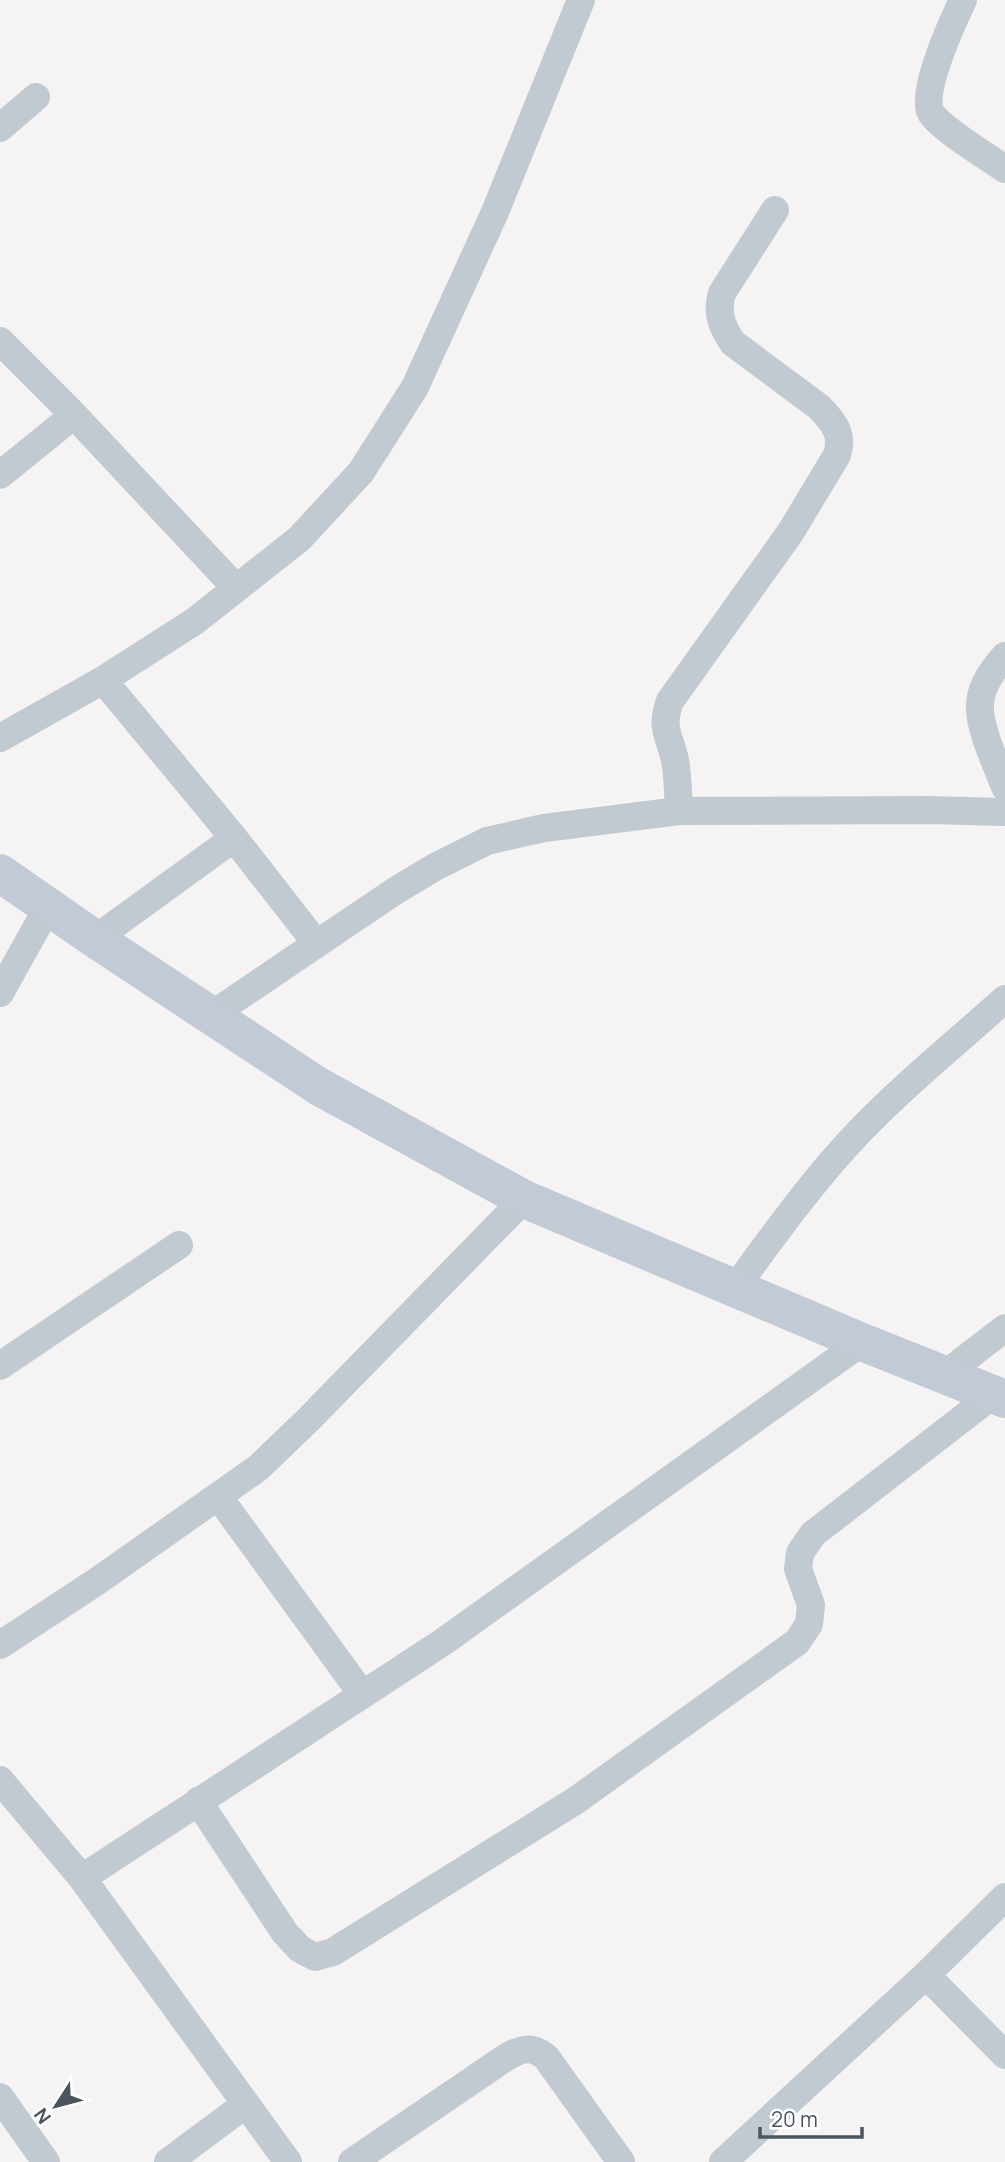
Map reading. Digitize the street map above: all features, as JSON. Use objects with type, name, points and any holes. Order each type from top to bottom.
[{"type":"street","points":[[0,738],[103,680],[195,621],[299,539],[361,472],[415,387],[495,212],[581,0]]},
{"type":"street","points":[[962,0],[931,82],[927,102],[930,113],[940,124],[1005,169]]},
{"type":"street","points":[[0,128],[36,97]]},
{"type":"street","points":[[678,811],[674,758],[666,730],[665,715],[670,701],[790,533],[840,447],[840,437],[831,419],[819,407],[733,343],[725,332],[720,317],[722,293],[775,210]]},
{"type":"street","points":[[0,341],[74,415],[236,588]]},
{"type":"street","points":[[0,475],[74,415]]},
{"type":"street","points":[[1005,656],[987,678],[979,704],[985,734],[1005,787]]},
{"type":"street","points":[[103,680],[234,838],[316,943]]},
{"type":"street","points":[[210,1016],[316,943],[435,867],[488,841],[544,828],[678,811],[1005,812]]},
{"type":"street","points":[[96,939],[234,838]]},
{"type":"street","points":[[0,873],[318,1086],[524,1199],[999,1397]]},
{"type":"street","points":[[0,993],[48,907]]},
{"type":"street","points":[[735,1288],[786,1219],[857,1134],[905,1087],[1005,999]]},
{"type":"street","points":[[0,1645],[96,1582],[258,1468],[524,1199]]},
{"type":"street","points":[[0,1366],[179,1245]]},
{"type":"street","points":[[944,1375],[1005,1328]]},
{"type":"street","points":[[82,1878],[443,1643],[862,1342]]},
{"type":"street","points":[[198,1801],[285,1933],[300,1949],[315,1957],[333,1952],[575,1801],[797,1642],[809,1624],[811,1605],[798,1569],[800,1553],[813,1534],[999,1397]]},
{"type":"street","points":[[218,1496],[362,1695]]},
{"type":"street","points":[[0,1780],[82,1878],[288,2162]]},
{"type":"street","points":[[723,2162],[926,1975],[1005,1896]]},
{"type":"street","points":[[926,1975],[1005,2055]]},
{"type":"street","points":[[352,2162],[522,2049],[536,2050],[546,2057],[621,2162]]},
{"type":"street","points":[[0,2097],[46,2162]]},
{"type":"street","points":[[168,2162],[246,2104]]}]
